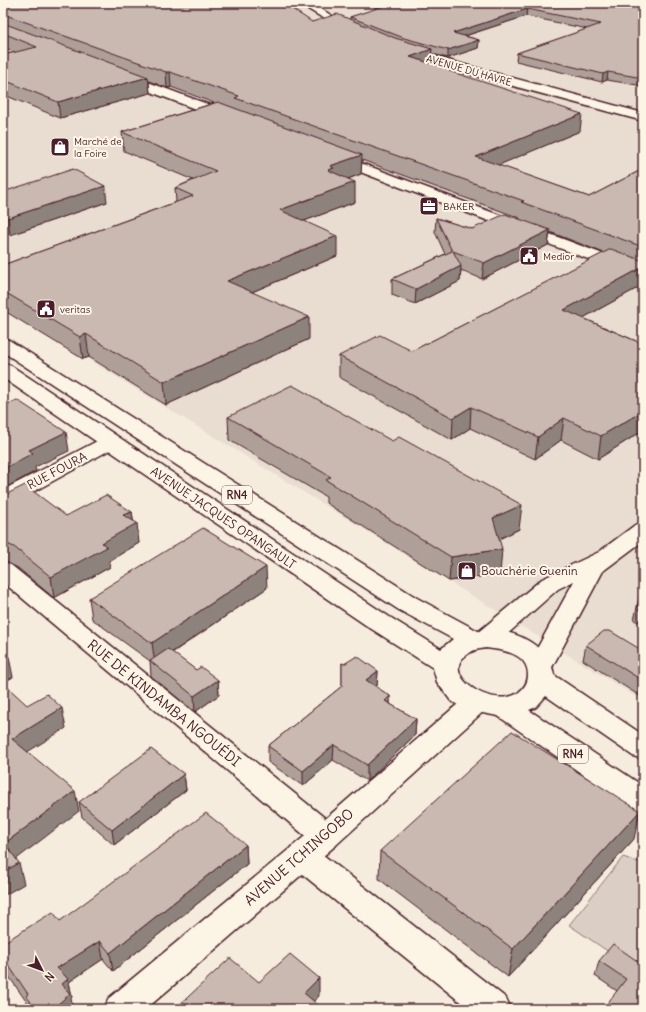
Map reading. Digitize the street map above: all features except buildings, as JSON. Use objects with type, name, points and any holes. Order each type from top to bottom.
[{"type":"main road","points":[[303,3],[344,27],[365,36]]},
{"type":"main road","name":"AVENUE DU HAVRE","points":[[392,46],[461,68],[643,118]]},
{"type":"main road","points":[[107,71],[241,122]]},
{"type":"main road","points":[[323,153],[643,275]]},
{"type":"main road","name":"RN4","points":[[3,344],[408,604],[480,639],[509,642],[523,648],[529,652],[541,673],[643,749]]},
{"type":"main road","name":"AVENUE JACQUES OPANGAULT","points":[[3,369],[379,622],[445,664]]},
{"type":"main road","name":"RUE FOURA","points":[[3,499],[110,442]]},
{"type":"main road","points":[[490,705],[518,704],[530,698],[538,690],[541,673],[594,567],[623,547],[643,530]]},
{"type":"main road","points":[[445,664],[451,654],[461,645],[480,639],[550,584],[623,547]]},
{"type":"main road","name":"RUE DE KINDAMBA NGOUÉDI","points":[[3,570],[326,836]]},
{"type":"main road","name":"RN4","points":[[445,664],[446,675],[452,687],[462,696],[490,705],[643,801]]},
{"type":"main road","name":"AVENUE TCHINGOBO","points":[[121,1009],[326,836],[490,705]]},
{"type":"main road","points":[[302,856],[494,1009]]},
{"type":"shaded area","points":[[3,3],[643,3],[643,701],[3,307]]},
{"type":"shaded area","points":[[623,857],[638,862],[643,858],[643,975],[569,925]]},
{"type":"place","name":"Marché de la Foire","points":[[60,147]]},
{"type":"place","name":"BAKER","points":[[429,206]]},
{"type":"place","name":"Medior","points":[[529,256]]},
{"type":"place","name":"veritas","points":[[46,309]]},
{"type":"place","name":"Bouchérie Guenin","points":[[467,571]]}]
